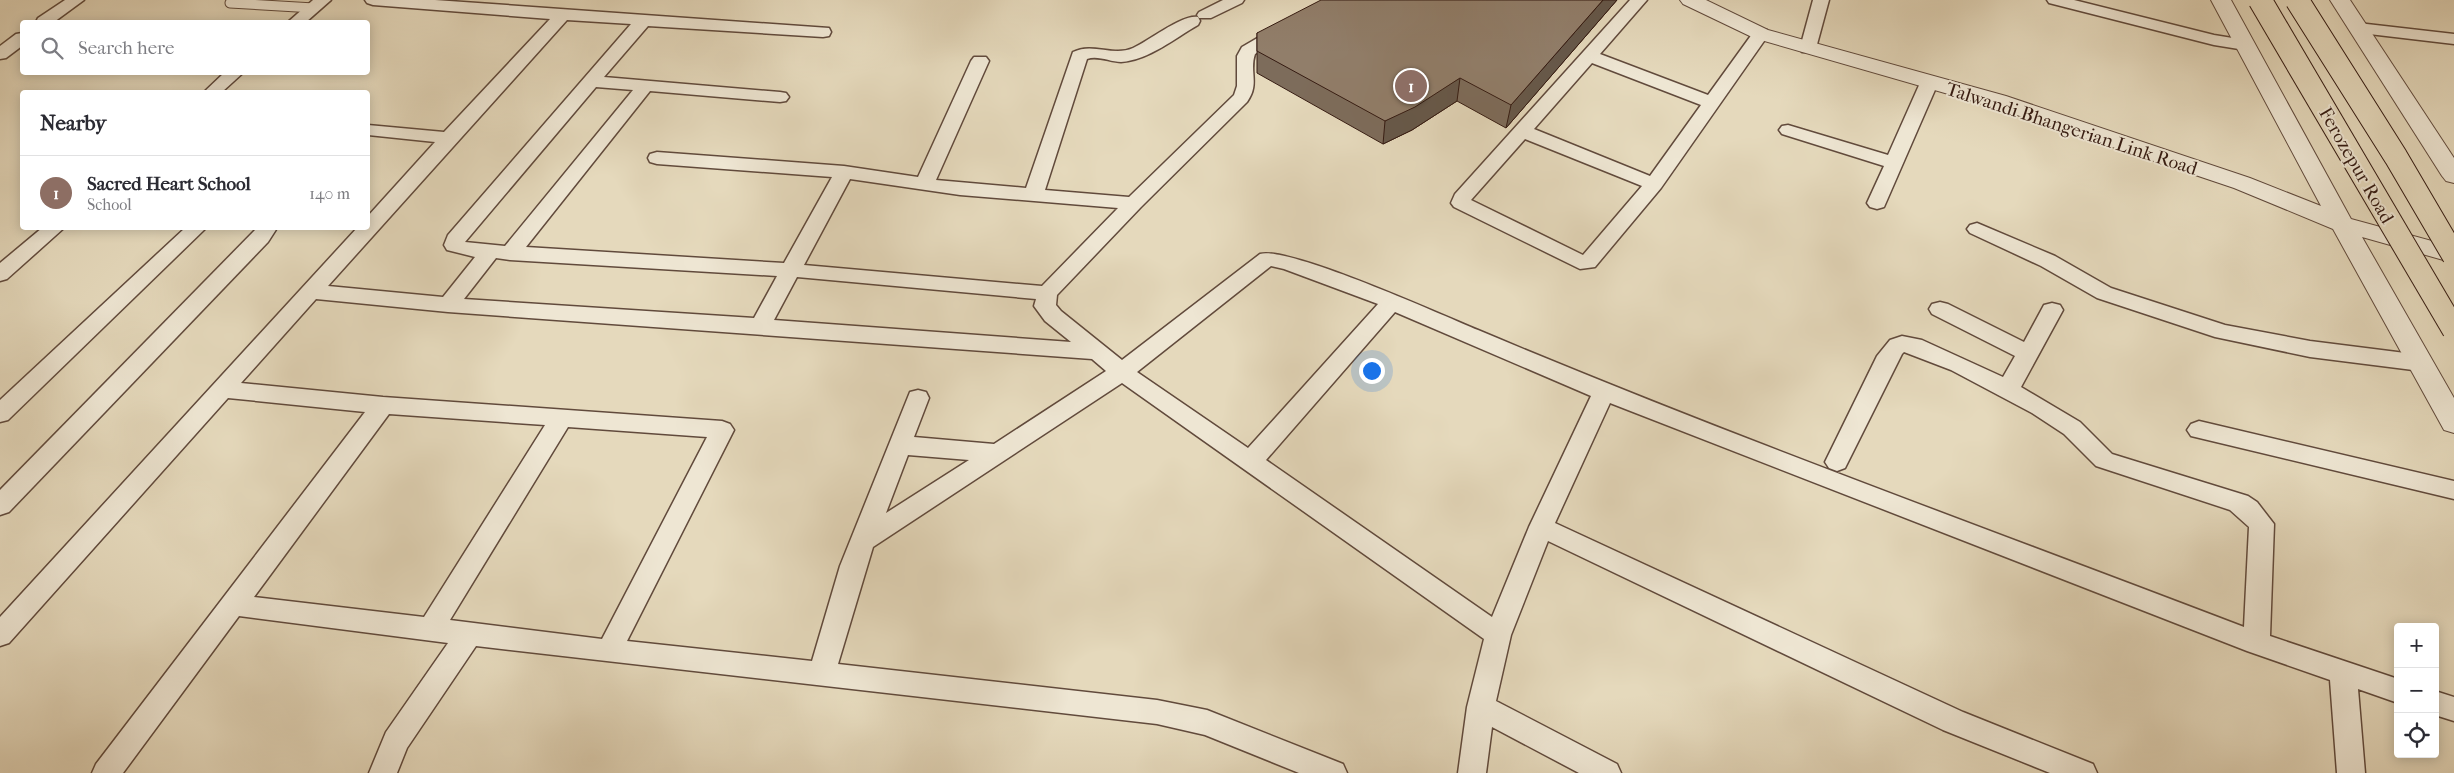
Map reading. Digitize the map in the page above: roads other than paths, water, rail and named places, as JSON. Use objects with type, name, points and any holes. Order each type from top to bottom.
[{"type":"highway","name":"Ferozepur Road","points":[[2260,0],[2454,330]]},
{"type":"highway","name":"Ferozepur Road","points":[[2297,0],[2454,255]]},
{"type":"street","points":[[47,20],[76,0]]},
{"type":"street","points":[[373,0],[493,4],[563,15],[642,22],[823,32]]},
{"type":"street","points":[[1033,196],[1079,56],[1088,52],[1118,57],[1131,55],[1236,0]]},
{"type":"street","points":[[1639,0],[1460,202],[1464,206],[1580,262],[1591,260],[1654,184],[1762,34]]},
{"type":"street","points":[[1808,48],[1821,0]]},
{"type":"street","points":[[2055,0],[2245,46]]},
{"type":"street","points":[[2222,0],[2342,224],[2454,423]]},
{"type":"street","points":[[2340,0],[2454,176]]},
{"type":"street","name":"Talwandi Bhangerian Link Road","points":[[1695,1],[1762,34],[1928,83],[1998,101],[2280,197],[2342,224],[2454,255]]},
{"type":"street","points":[[298,20],[318,4]]},
{"type":"street","points":[[370,226],[563,15]]},
{"type":"street","points":[[1302,21],[1248,51],[1244,61],[1247,80],[1245,93],[1134,203],[1047,294],[1044,300],[1047,311],[1095,352],[1122,372],[1498,634]]},
{"type":"street","points":[[642,22],[455,240],[454,245],[458,248],[500,252],[789,270],[1047,294]]},
{"type":"street","points":[[2358,28],[2454,39]]},
{"type":"street","points":[[0,54],[20,39]]},
{"type":"street","points":[[1590,56],[1712,103]]},
{"type":"street","points":[[924,184],[980,61]]},
{"type":"street","points":[[214,90],[232,75]]},
{"type":"street","points":[[592,81],[780,98]]},
{"type":"street","points":[[1876,202],[1928,83]]},
{"type":"street","points":[[448,305],[500,252],[645,86]]},
{"type":"street","points":[[370,130],[449,138]]},
{"type":"street","points":[[1788,130],[1894,162]]},
{"type":"street","points":[[1522,131],[1654,184]]},
{"type":"street","points":[[657,158],[844,172],[924,184],[1033,196],[1134,203]]},
{"type":"street","points":[[760,326],[844,172]]},
{"type":"street","points":[[1977,229],[2048,261],[2104,293],[2223,332],[2310,349],[2421,362]]},
{"type":"street","points":[[0,274],[52,230]]},
{"type":"street","points":[[0,414],[194,230]]},
{"type":"street","points":[[0,505],[261,237],[266,230]]},
{"type":"street","points":[[0,635],[366,230]]},
{"type":"street","points":[[864,540],[1122,372],[1267,259],[1288,263],[1392,302],[1604,392],[2256,643],[2394,690]]},
{"type":"street","points":[[311,291],[448,305],[760,326],[1095,352]]},
{"type":"street","points":[[1250,462],[1392,302]]},
{"type":"street","points":[[1940,309],[2028,353]]},
{"type":"street","points":[[2008,389],[2052,310]]},
{"type":"street","points":[[1837,462],[1894,347],[1901,344],[1922,348],[2008,389],[2074,429],[2104,460],[2240,503],[2256,516],[2262,524],[2256,643]]},
{"type":"street","points":[[224,388],[383,406],[722,430],[609,651]]},
{"type":"street","points":[[1472,773],[1481,707],[1498,634],[1540,526],[1604,392]]},
{"type":"street","points":[[822,674],[853,566],[918,398]]},
{"type":"street","points":[[106,773],[383,406]]},
{"type":"street","points":[[431,629],[562,418]]},
{"type":"street","points":[[2199,430],[2454,490]]},
{"type":"street","points":[[900,446],[996,453]]},
{"type":"street","points":[[1540,526],[1953,721],[2083,773]]},
{"type":"street","points":[[234,605],[609,651],[1066,700],[1183,717],[1207,723],[1333,773]]},
{"type":"street","points":[[383,773],[396,741],[469,634]]},
{"type":"street","points":[[2343,674],[2351,773]]},
{"type":"street","points":[[2439,704],[2454,709]]},
{"type":"street","points":[[1481,707],[1607,773]]},
{"type":"lane","points":[[230,2],[318,4]]},
{"type":"place","name":"Sacred Heart School","points":[[1411,86]]}]
